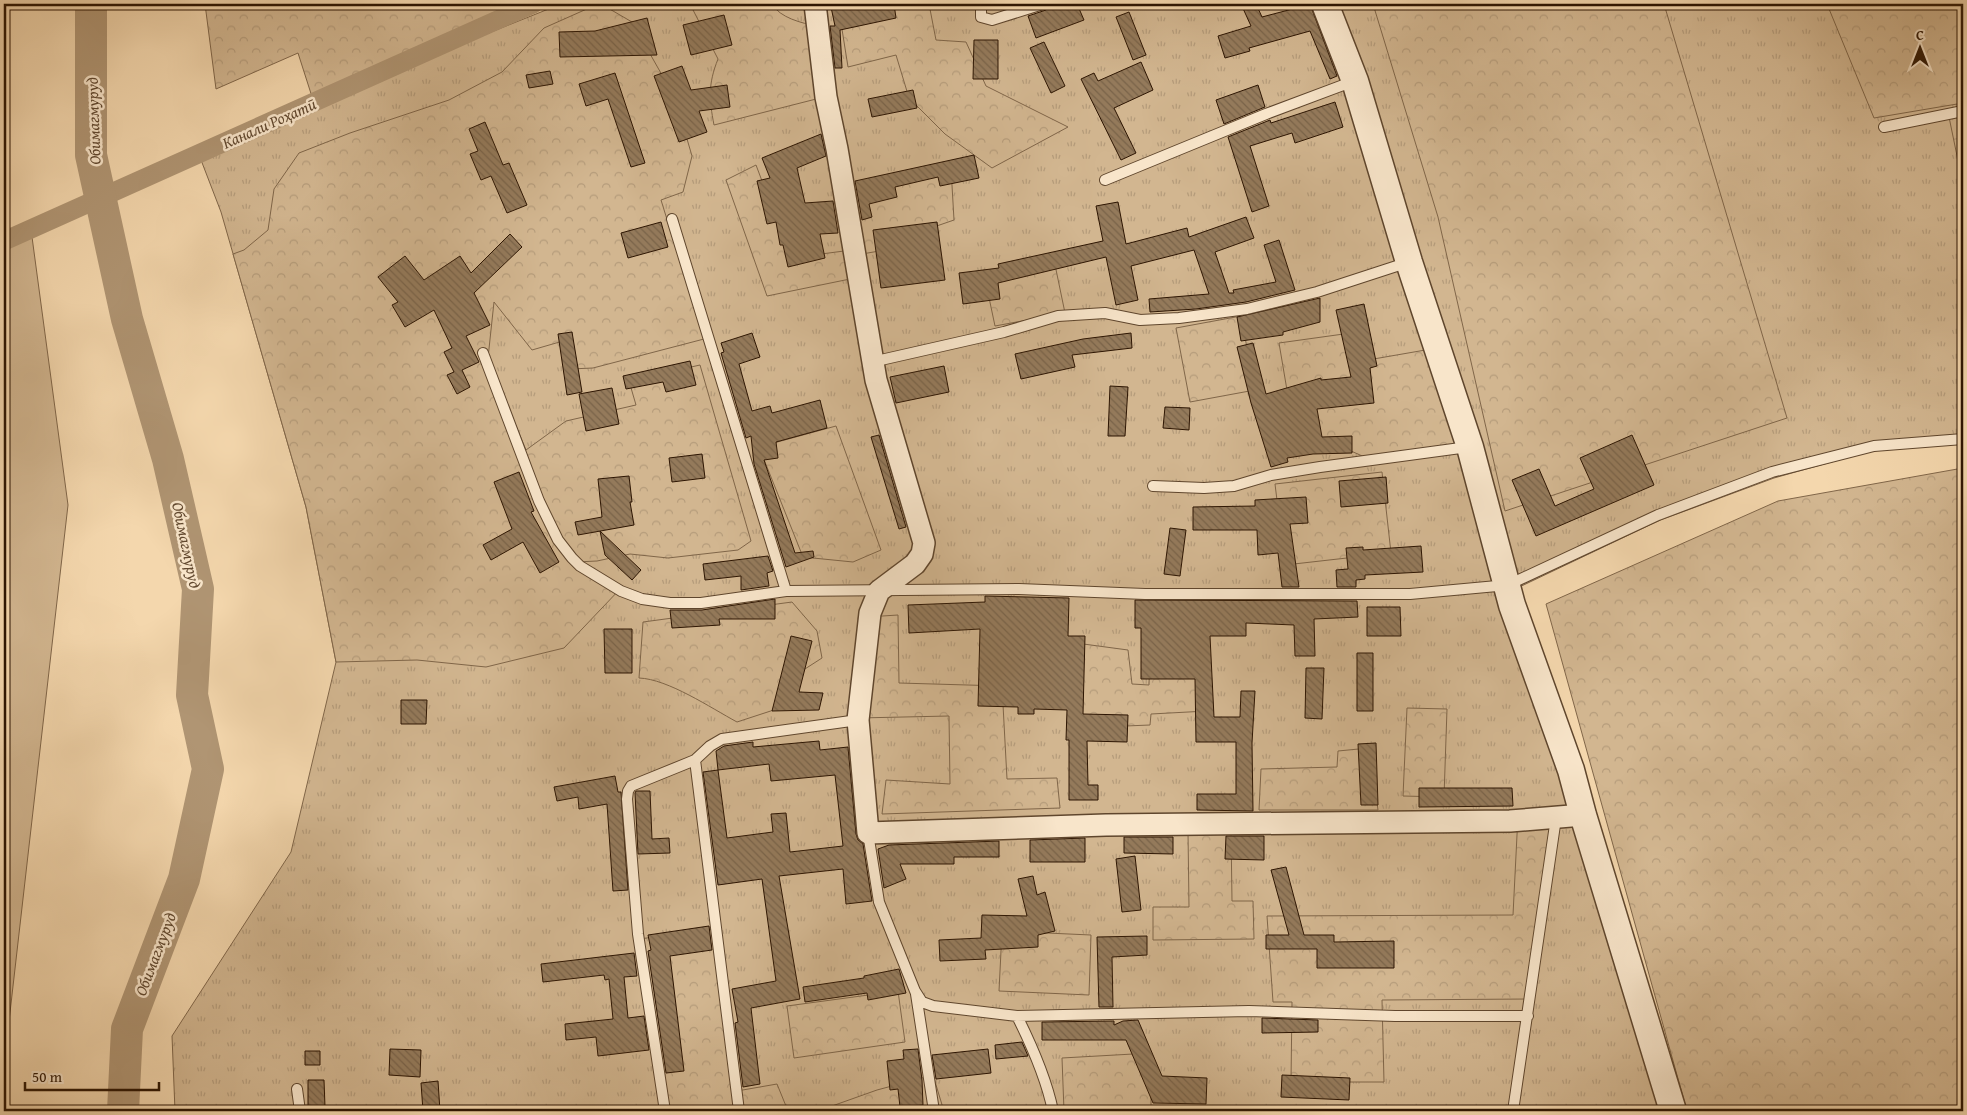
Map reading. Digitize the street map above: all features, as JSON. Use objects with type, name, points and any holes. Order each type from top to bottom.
[{"type":"street","points":[[815,4],[826,97],[837,149],[872,362],[924,544],[922,554],[915,564],[879,592],[870,613],[858,720],[868,834],[1106,824],[1333,824],[1510,821],[1583,815]]},
{"type":"street","points":[[1325,4],[1355,81],[1409,262],[1470,447],[1520,628],[1571,770],[1673,1111]]},
{"type":"lane","points":[[981,4],[981,17],[992,20],[1043,4]]},
{"type":"lane","points":[[1105,180],[1266,114],[1355,81]]},
{"type":"lane","points":[[1884,127],[1963,111]]},
{"type":"lane","points":[[672,219],[786,591]]},
{"type":"lane","points":[[872,362],[1004,332],[1058,316],[1105,312],[1140,320],[1179,318],[1247,309],[1317,292],[1409,262]]},
{"type":"lane","points":[[483,353],[545,515],[566,551],[580,566],[621,592],[642,599],[670,603],[701,603],[786,591],[879,592],[1020,589],[1145,594],[1410,594],[1508,585],[1658,516],[1772,472],[1874,446],[1963,439]]},
{"type":"lane","points":[[1153,486],[1204,488],[1234,486],[1271,475],[1470,447]]},
{"type":"lane","points":[[665,1111],[638,934],[627,800],[628,790],[631,786],[695,760],[710,746],[722,739],[858,720]]},
{"type":"lane","points":[[695,760],[739,1111]]},
{"type":"lane","points":[[1513,1111],[1556,818]]},
{"type":"lane","points":[[868,834],[879,902],[915,991],[922,1002],[933,1006],[1017,1016],[1249,1011],[1395,1016],[1528,1016]]},
{"type":"lane","points":[[915,991],[934,1111]]},
{"type":"lane","points":[[1017,1016],[1034,1049],[1053,1111]]},
{"type":"lane","points":[[297,1089],[300,1111]]},
{"type":"green space","points":[[205,4],[514,4],[314,103],[298,53],[216,89]]},
{"type":"green space","points":[[561,4],[1963,4],[1963,442],[1871,451],[1774,478],[1658,521],[1511,591],[1669,1111],[175,1111],[172,1036],[291,852],[336,662],[306,507],[221,212],[196,147],[314,103]]},
{"type":"green space","points":[[598,4],[632,22],[675,98],[692,156],[683,192],[661,200],[704,339],[593,368],[570,369],[563,341],[532,350],[494,302],[488,358],[526,450],[566,421],[636,405],[629,381],[700,365],[751,541],[738,550],[668,558],[630,554],[597,561],[576,562],[621,588],[564,648],[486,667],[417,660],[336,662],[306,507],[233,254],[244,250],[268,230],[274,189],[299,153],[350,133],[449,100],[502,72],[544,28]]},
{"type":"green space","points":[[690,4],[772,4],[780,13],[786,16],[816,26],[824,97],[714,125],[710,92],[712,76],[718,59]]},
{"type":"green space","points":[[858,4],[929,4],[936,40],[966,42],[986,86],[1068,127],[992,168],[945,134],[909,98],[896,55],[848,67],[841,23],[859,15]]},
{"type":"green space","points":[[984,4],[1039,4],[1001,16],[981,13]]},
{"type":"green space","points":[[1373,4],[1664,4],[1787,418],[1505,511],[1438,217]]},
{"type":"green space","points":[[1827,4],[1963,4],[1963,103],[1874,118]]},
{"type":"green space","points":[[1963,115],[1963,185],[1949,117]]},
{"type":"green space","points":[[756,165],[791,258],[844,251],[850,279],[767,296],[726,180]]},
{"type":"green space","points":[[951,168],[954,220],[928,229],[931,242],[862,254],[853,194]]},
{"type":"green space","points":[[30,222],[68,505],[4,1065],[4,234]]},
{"type":"green space","points":[[1054,260],[1065,313],[995,326],[984,274]]},
{"type":"green space","points":[[1241,316],[1255,390],[1190,402],[1176,328]]},
{"type":"green space","points":[[1358,332],[1362,361],[1437,348],[1467,446],[1369,459],[1310,436],[1289,402],[1279,343]]},
{"type":"green space","points":[[836,426],[881,550],[853,562],[803,557],[759,447]]},
{"type":"green space","points":[[1963,468],[1963,1111],[1687,1111],[1546,604],[1778,501]]},
{"type":"green space","points":[[1382,472],[1391,553],[1285,565],[1275,484]]},
{"type":"green space","points":[[792,602],[817,631],[822,658],[794,676],[786,706],[737,722],[663,683],[639,678],[643,622]]},
{"type":"green space","points":[[898,615],[899,683],[1002,686],[1007,779],[1057,778],[1060,808],[882,814],[886,780],[950,784],[949,716],[858,718],[867,617]]},
{"type":"green space","points":[[1076,643],[1128,650],[1132,684],[1149,685],[1150,651],[1202,650],[1207,711],[1151,714],[1150,725],[1076,728]]},
{"type":"green space","points":[[1407,708],[1447,709],[1444,797],[1403,796]]},
{"type":"green space","points":[[1369,748],[1378,810],[1259,810],[1261,769],[1337,767],[1338,751]]},
{"type":"green space","points":[[1518,815],[1554,816],[1531,999],[1382,1000],[1384,1082],[1291,1082],[1292,1002],[1273,1002],[1267,916],[1513,915]]},
{"type":"green space","points":[[1231,831],[1232,901],[1253,901],[1254,939],[1153,940],[1153,907],[1189,907],[1188,832]]},
{"type":"green space","points":[[715,929],[737,1091],[777,1084],[788,1111],[667,1111],[639,939]]},
{"type":"green space","points":[[1002,931],[1091,935],[1089,995],[999,991]]},
{"type":"green space","points":[[898,991],[905,1042],[794,1058],[787,1006]]},
{"type":"green space","points":[[1151,1053],[1151,1111],[1064,1111],[1062,1058]]},
{"type":"green space","points":[[933,1075],[943,1108],[936,1111],[818,1111],[877,1090]]},
{"type":"building","points":[[849,4],[894,4],[896,18],[840,30],[842,68],[835,68],[830,26],[835,26],[831,7]]},
{"type":"building","points":[[1050,4],[1077,4],[1084,20],[1036,38],[1028,16],[1046,10]]},
{"type":"building","points":[[1241,4],[1256,4],[1262,17],[1300,7],[1299,4],[1310,4],[1337,76],[1330,79],[1310,31],[1249,48],[1250,51],[1225,58],[1218,36],[1251,26]]},
{"type":"building","points":[[1129,12],[1146,55],[1133,60],[1116,17]]},
{"type":"building","points":[[724,15],[732,45],[691,55],[683,25]]},
{"type":"building","points":[[647,18],[657,55],[560,57],[559,32],[595,31]]},
{"type":"building","points":[[974,40],[998,40],[998,79],[973,79]]},
{"type":"building","points":[[1044,42],[1065,86],[1051,93],[1030,48]]},
{"type":"building","points":[[1141,62],[1153,90],[1114,108],[1136,153],[1121,160],[1081,79],[1094,73],[1098,81]]},
{"type":"building","points":[[682,66],[691,90],[727,85],[730,107],[699,111],[707,132],[679,142],[654,76]]},
{"type":"building","points":[[550,71],[553,84],[529,88],[526,75]]},
{"type":"building","points":[[615,73],[645,163],[631,167],[608,99],[586,106],[579,84]]},
{"type":"building","points":[[1258,85],[1265,107],[1224,124],[1216,100]]},
{"type":"building","points":[[913,90],[917,108],[872,117],[868,99]]},
{"type":"building","points":[[1335,102],[1343,127],[1295,143],[1292,133],[1250,146],[1269,206],[1252,212],[1228,137],[1270,120],[1271,123]]},
{"type":"building","points":[[485,122],[503,165],[509,163],[527,205],[507,213],[491,176],[481,180],[470,154],[478,151],[469,129]]},
{"type":"building","points":[[821,134],[826,156],[797,168],[805,203],[833,201],[838,233],[820,234],[825,258],[788,267],[783,245],[780,245],[776,222],[767,224],[757,181],[770,178],[762,158]]},
{"type":"building","points":[[974,155],[979,178],[940,186],[938,177],[895,187],[897,197],[869,204],[872,217],[862,220],[855,181]]},
{"type":"building","points":[[1118,202],[1126,244],[1187,228],[1189,237],[1246,217],[1254,238],[1215,252],[1229,293],[1234,293],[1233,290],[1276,282],[1264,245],[1279,240],[1295,290],[1246,302],[1196,309],[1150,312],[1149,299],[1209,294],[1194,250],[1131,266],[1138,300],[1116,305],[1106,257],[998,283],[1000,299],[963,304],[959,273],[999,268],[998,264],[1103,241],[1096,206]]},
{"type":"building","points":[[661,222],[668,247],[628,258],[621,233]]},
{"type":"building","points":[[937,222],[945,280],[881,288],[873,230]]},
{"type":"building","points":[[510,234],[522,247],[474,293],[490,325],[466,336],[479,362],[462,370],[470,387],[457,394],[447,375],[454,372],[444,352],[452,348],[434,310],[405,327],[392,305],[398,302],[378,277],[405,256],[424,280],[460,256],[471,273]]},
{"type":"building","points":[[1320,298],[1320,322],[1283,332],[1283,335],[1241,341],[1237,317]]},
{"type":"building","points":[[1364,304],[1377,366],[1370,368],[1374,403],[1317,409],[1322,437],[1352,436],[1352,453],[1313,454],[1287,458],[1288,462],[1271,467],[1251,403],[1237,347],[1253,343],[1266,394],[1321,378],[1321,380],[1351,377],[1336,310]]},
{"type":"building","points":[[572,332],[582,392],[567,395],[558,334]]},
{"type":"building","points":[[752,333],[760,357],[739,364],[752,411],[770,406],[772,413],[820,400],[827,428],[776,442],[778,458],[764,460],[795,553],[813,551],[814,557],[786,567],[754,464],[751,436],[746,438],[721,353],[724,352],[721,343]]},
{"type":"building","points":[[1131,333],[1132,348],[1072,355],[1075,367],[1021,379],[1015,354],[1083,339]]},
{"type":"building","points":[[690,361],[696,385],[666,392],[663,382],[626,389],[623,376]]},
{"type":"building","points":[[944,366],[949,392],[896,403],[890,377]]},
{"type":"building","points":[[1110,386],[1128,387],[1125,436],[1108,436]]},
{"type":"building","points":[[612,388],[619,424],[586,431],[579,394]]},
{"type":"building","points":[[1165,407],[1190,408],[1189,430],[1163,428]]},
{"type":"building","points":[[879,435],[906,527],[899,529],[871,437]]},
{"type":"building","points":[[1632,435],[1654,485],[1536,536],[1512,480],[1539,469],[1555,506],[1594,489],[1580,458]]},
{"type":"building","points":[[702,454],[705,478],[672,482],[669,458]]},
{"type":"building","points":[[519,472],[534,511],[531,512],[559,562],[540,573],[523,542],[491,560],[483,545],[512,529],[494,482]]},
{"type":"building","points":[[629,476],[632,502],[630,502],[634,525],[578,535],[575,522],[602,517],[598,479]]},
{"type":"building","points":[[1386,477],[1388,503],[1341,507],[1339,481]]},
{"type":"building","points":[[1306,497],[1308,523],[1290,524],[1299,587],[1282,587],[1278,553],[1258,555],[1257,530],[1193,530],[1193,507],[1255,506],[1255,500]]},
{"type":"building","points":[[1170,528],[1186,530],[1180,576],[1164,574]]},
{"type":"building","points":[[600,531],[641,570],[632,580],[605,555]]},
{"type":"building","points":[[1421,546],[1423,572],[1365,575],[1365,579],[1356,580],[1356,587],[1337,587],[1336,570],[1348,569],[1346,548],[1363,547],[1363,550]]},
{"type":"building","points":[[768,556],[773,571],[767,573],[769,586],[741,590],[741,576],[705,580],[703,564]]},
{"type":"building","points":[[985,596],[1069,598],[1068,636],[1085,636],[1083,714],[1128,715],[1127,742],[1087,741],[1088,785],[1098,785],[1098,800],[1069,800],[1069,740],[1066,740],[1067,710],[1034,709],[1034,714],[1018,714],[1018,707],[978,706],[980,629],[909,633],[908,605],[985,602]]},
{"type":"building","points":[[775,599],[775,619],[719,619],[720,625],[672,628],[670,610],[702,610]]},
{"type":"building","points":[[1135,600],[1357,601],[1358,617],[1314,619],[1315,656],[1295,656],[1294,625],[1246,623],[1246,636],[1210,636],[1214,717],[1240,717],[1241,691],[1255,691],[1252,743],[1253,811],[1197,810],[1197,794],[1236,794],[1236,742],[1196,742],[1195,679],[1141,679],[1141,628],[1135,628]]},
{"type":"building","points":[[1367,607],[1400,607],[1401,636],[1367,636]]},
{"type":"building","points":[[604,629],[632,629],[632,673],[605,673]]},
{"type":"building","points":[[791,636],[812,641],[799,692],[823,693],[819,710],[772,711]]},
{"type":"building","points":[[1357,653],[1373,653],[1373,711],[1357,711]]},
{"type":"building","points":[[1306,668],[1324,668],[1322,719],[1305,718]]},
{"type":"building","points":[[401,700],[427,700],[426,724],[401,724]]},
{"type":"building","points":[[819,741],[820,750],[848,747],[856,834],[858,840],[863,844],[872,901],[846,904],[843,869],[779,876],[800,999],[751,1008],[760,1084],[743,1087],[735,1023],[738,1022],[732,989],[776,981],[762,879],[718,885],[703,772],[718,770],[716,751],[724,746],[753,742],[753,747]],"holes":[[[769,764],[771,781],[835,775],[843,846],[790,852],[786,813],[771,814],[773,832],[727,838],[718,770]]]},
{"type":"building","points":[[1376,743],[1378,805],[1361,805],[1358,744]]},
{"type":"building","points":[[615,776],[618,792],[621,792],[628,890],[613,891],[607,804],[579,809],[578,797],[557,801],[554,787]]},
{"type":"building","points":[[1419,788],[1512,788],[1513,806],[1419,807]]},
{"type":"building","points":[[636,791],[650,791],[652,839],[669,838],[670,853],[638,854],[635,793]]},
{"type":"building","points":[[1226,836],[1264,836],[1264,860],[1225,859]]},
{"type":"building","points":[[1124,837],[1173,837],[1173,854],[1124,853]]},
{"type":"building","points":[[1085,838],[1085,862],[1030,862],[1030,840]]},
{"type":"building","points":[[999,841],[999,857],[954,857],[954,864],[900,864],[906,879],[884,888],[878,849],[889,845]]},
{"type":"building","points":[[1135,856],[1141,910],[1122,912],[1116,859]]},
{"type":"building","points":[[1286,867],[1304,935],[1334,935],[1334,942],[1394,941],[1394,968],[1317,968],[1317,949],[1266,949],[1266,935],[1289,935],[1271,870]]},
{"type":"building","points":[[1033,876],[1037,895],[1045,892],[1055,931],[1038,935],[1038,947],[985,950],[986,959],[940,961],[939,940],[981,938],[982,915],[1027,916],[1018,879]]},
{"type":"building","points":[[709,926],[712,950],[670,956],[684,1071],[666,1073],[648,951],[651,950],[648,935]]},
{"type":"building","points":[[1147,936],[1147,955],[1112,957],[1113,1007],[1099,1007],[1097,937]]},
{"type":"building","points":[[634,953],[637,976],[624,977],[628,1018],[644,1016],[649,1050],[598,1056],[596,1037],[566,1040],[565,1024],[613,1019],[609,979],[605,980],[604,975],[543,982],[541,964]]},
{"type":"building","points":[[899,969],[906,993],[868,1000],[867,993],[805,1002],[803,987],[864,978],[864,976]]},
{"type":"building","points":[[1262,1018],[1318,1020],[1318,1032],[1262,1033]]},
{"type":"building","points":[[1138,1020],[1162,1076],[1207,1078],[1206,1104],[1153,1103],[1126,1040],[1042,1040],[1042,1022],[1114,1021],[1114,1025],[1123,1021]]},
{"type":"building","points":[[1022,1042],[1028,1056],[996,1059],[995,1045]]},
{"type":"building","points":[[390,1049],[421,1050],[420,1077],[389,1075]]},
{"type":"building","points":[[918,1049],[923,1105],[900,1107],[898,1089],[890,1090],[887,1061],[904,1059],[903,1050]]},
{"type":"building","points":[[988,1049],[991,1073],[936,1079],[932,1055]]},
{"type":"building","points":[[305,1051],[320,1051],[320,1065],[305,1065]]},
{"type":"building","points":[[1282,1075],[1350,1078],[1349,1100],[1281,1097]]},
{"type":"building","points":[[308,1080],[324,1080],[325,1107],[308,1108]]},
{"type":"building","points":[[438,1081],[440,1111],[423,1111],[421,1083]]},
{"type":"waterway","name":"Обимагмуруд","points":[[91,4],[91,155],[127,319],[168,459],[198,589],[192,695],[208,769],[184,879],[127,1029],[123,1111]]},
{"type":"waterway","name":"Канали Роҳатӣ","points":[[4,241],[533,4]]}]
